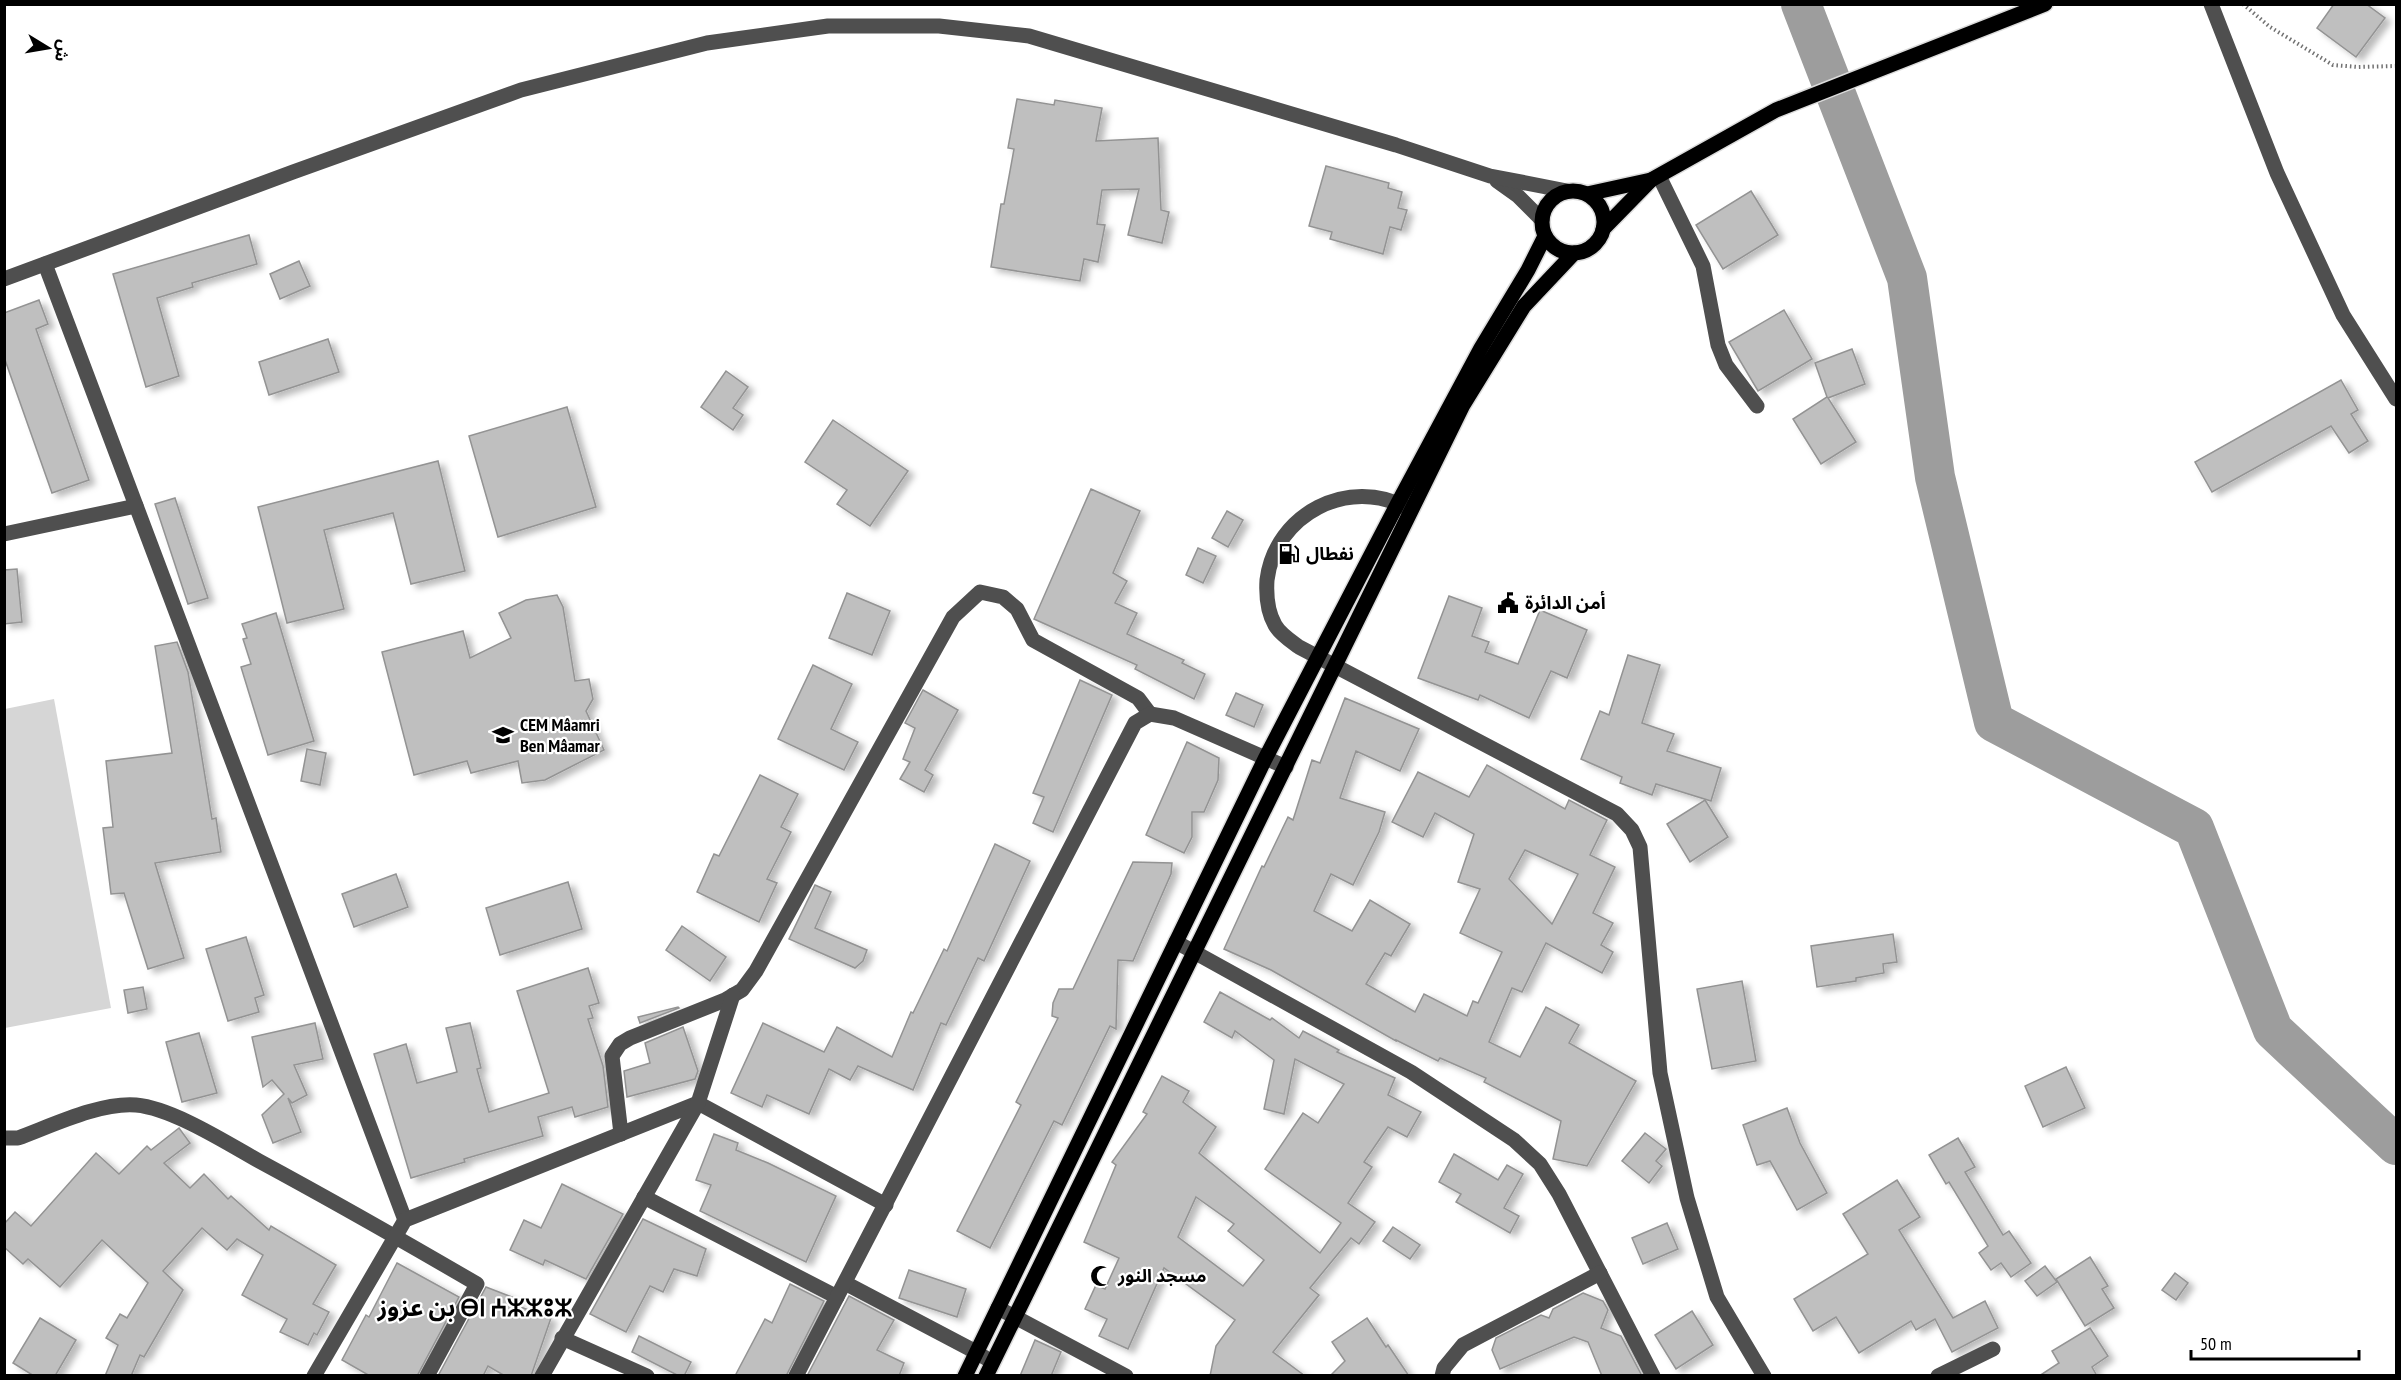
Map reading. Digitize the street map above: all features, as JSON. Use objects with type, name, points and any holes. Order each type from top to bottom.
[{"type":"main road","points":[[1603,229],[1655,178],[1776,110],[2045,4]]},
{"type":"main road","points":[[1574,253],[1557,249],[1545,236],[1542,220],[1544,210],[1550,201],[1567,191],[1587,194],[1655,178]]},
{"type":"main road","points":[[1486,352],[1524,306],[1574,253],[1593,246],[1599,238],[1604,219],[1601,209],[1587,194]]},
{"type":"main road","points":[[965,1376],[1265,759],[1319,656],[1404,506],[1545,236]]},
{"type":"main road","points":[[989,1369],[1286,767],[1404,506]]},
{"type":"street","points":[[2211,4],[2277,173],[2343,315],[2397,399]]},
{"type":"street","points":[[4,279],[521,90],[707,43],[828,26],[939,26],[1029,36],[1396,145],[1490,176],[1567,191]]},
{"type":"street","points":[[1490,176],[1518,196],[1542,220]]},
{"type":"street","points":[[1655,178],[1703,266],[1718,345],[1726,365],[1757,406]]},
{"type":"street","points":[[45,264],[405,1220]]},
{"type":"street","points":[[1404,506],[1371,496],[1334,501],[1307,512],[1281,538],[1269,566],[1265,599],[1275,626],[1299,647],[1617,814],[1632,830],[1640,847],[1660,1073],[1687,1198],[1717,1297],[1764,1376]]},
{"type":"street","points":[[4,534],[136,506]]},
{"type":"street","points":[[621,1134],[612,1056],[620,1044],[742,990],[756,971],[953,617],[980,592],[1003,597],[1017,609],[1033,640],[1138,698],[1150,714]]},
{"type":"street","points":[[796,1376],[1135,723],[1150,714],[1174,718],[1286,767]]},
{"type":"street","points":[[1176,942],[1410,1072],[1514,1140],[1540,1164],[1559,1194],[1653,1376]]},
{"type":"street","points":[[542,1376],[698,1103],[733,995]]},
{"type":"street","points":[[698,1103],[886,1205]]},
{"type":"street","points":[[314,1376],[405,1220],[698,1103]]},
{"type":"street","points":[[4,1138],[18,1138],[103,1109],[135,1105],[163,1112],[214,1136],[396,1236],[477,1284],[427,1376]]},
{"type":"street","points":[[644,1197],[837,1297]]},
{"type":"street","points":[[1442,1376],[1444,1368],[1463,1345],[1600,1273]]},
{"type":"street","points":[[845,1283],[976,1352],[989,1369]]},
{"type":"street","points":[[998,1308],[1126,1376]]},
{"type":"street","points":[[562,1338],[646,1376]]},
{"type":"street","points":[[1938,1376],[1993,1349]]},
{"type":"path","points":[[2243,4],[2270,27],[2332,65],[2397,66]]},
{"type":"shaded area","points":[[54,699],[111,1008],[5,1028],[5,709]]},
{"type":"building","points":[[2334,4],[2366,4],[2385,18],[2356,57],[2317,28]]},
{"type":"building","points":[[1017,99],[1054,105],[1055,100],[1102,108],[1096,141],[1158,138],[1161,210],[1169,212],[1162,243],[1128,235],[1139,189],[1102,190],[1097,224],[1105,225],[1098,262],[1084,259],[1080,281],[991,267],[1001,204],[1004,204],[1014,149],[1008,148]]},
{"type":"building","points":[[1326,166],[1389,183],[1388,188],[1402,192],[1398,208],[1407,210],[1401,230],[1390,227],[1383,254],[1330,239],[1332,232],[1309,226]]},
{"type":"building","points":[[1751,191],[1778,235],[1723,269],[1696,225]]},
{"type":"building","points":[[249,235],[257,264],[192,283],[193,287],[157,298],[179,376],[146,387],[113,274]]},
{"type":"building","points":[[299,261],[310,286],[280,299],[270,274]]},
{"type":"building","points":[[39,300],[48,324],[36,329],[89,480],[52,493],[4,357],[4,313]]},
{"type":"building","points":[[1784,310],[1812,359],[1758,391],[1729,342]]},
{"type":"building","points":[[328,339],[339,372],[269,395],[259,362]]},
{"type":"building","points":[[1852,349],[1865,384],[1828,398],[1856,442],[1821,464],[1793,419],[1827,397],[1815,363]]},
{"type":"building","points":[[726,371],[748,387],[733,408],[743,415],[733,430],[701,407]]},
{"type":"building","points":[[2341,380],[2358,410],[2351,414],[2368,441],[2349,453],[2331,426],[2212,492],[2195,462]]},
{"type":"building","points":[[567,407],[596,507],[498,537],[469,436]]},
{"type":"building","points":[[833,420],[908,471],[870,526],[837,504],[847,490],[805,462]]},
{"type":"building","points":[[438,461],[465,571],[411,584],[393,513],[324,530],[344,609],[287,623],[258,507]]},
{"type":"building","points":[[1091,489],[1140,511],[1113,573],[1127,581],[1115,603],[1137,613],[1127,634],[1184,660],[1182,663],[1205,674],[1194,699],[1135,669],[1137,665],[1034,619]]},
{"type":"building","points":[[175,498],[208,598],[188,604],[155,504]]},
{"type":"building","points":[[1227,511],[1243,520],[1228,547],[1212,538]]},
{"type":"building","points":[[1198,548],[1216,556],[1203,583],[1186,575]]},
{"type":"building","points":[[17,569],[22,622],[4,624],[4,570]]},
{"type":"building","points":[[847,593],[890,611],[872,655],[829,638]]},
{"type":"building","points":[[557,595],[563,607],[575,681],[589,679],[593,699],[586,711],[604,750],[545,780],[522,783],[518,761],[471,773],[467,761],[414,775],[382,652],[463,631],[470,658],[511,638],[499,613],[526,600]]},
{"type":"building","points":[[1449,596],[1482,608],[1472,636],[1489,642],[1485,652],[1518,664],[1540,610],[1587,630],[1567,678],[1551,671],[1529,718],[1480,695],[1478,700],[1418,678]]},
{"type":"building","points":[[276,613],[314,741],[268,755],[241,667],[251,664],[243,639],[247,638],[242,624]]},
{"type":"building","points":[[177,642],[188,672],[212,819],[216,818],[221,852],[155,863],[184,958],[148,969],[124,893],[111,894],[103,828],[113,827],[106,761],[172,753],[155,646]]},
{"type":"building","points":[[1628,655],[1660,665],[1642,723],[1674,734],[1667,751],[1721,768],[1711,801],[1656,784],[1652,795],[1620,783],[1622,777],[1581,759],[1600,711],[1609,715]]},
{"type":"building","points":[[813,665],[852,684],[831,729],[858,742],[844,770],[778,739]]},
{"type":"building","points":[[1080,680],[1112,695],[1053,832],[1033,823],[1044,797],[1033,793]]},
{"type":"building","points":[[923,690],[958,710],[925,770],[933,775],[924,792],[900,779],[910,762],[903,759],[915,728],[905,723]]},
{"type":"building","points":[[1236,693],[1263,705],[1254,727],[1226,715]]},
{"type":"building","points":[[1345,698],[1419,729],[1400,771],[1356,751],[1340,798],[1385,812],[1379,832],[1353,885],[1331,874],[1314,911],[1352,931],[1370,900],[1410,924],[1391,956],[1385,953],[1366,984],[1415,1012],[1424,994],[1467,1016],[1473,1001],[1478,1003],[1502,952],[1460,933],[1480,889],[1458,882],[1474,834],[1435,813],[1423,837],[1392,822],[1418,772],[1469,797],[1487,765],[1565,809],[1569,800],[1607,820],[1590,855],[1615,867],[1593,913],[1613,923],[1601,945],[1613,952],[1602,973],[1546,943],[1522,992],[1512,988],[1489,1042],[1520,1057],[1546,1007],[1579,1025],[1569,1043],[1636,1081],[1587,1166],[1553,1159],[1561,1121],[1484,1082],[1486,1078],[1440,1058],[1438,1061],[1396,1041],[1271,970],[1224,949],[1262,866],[1264,867],[1288,817],[1293,820],[1312,760],[1320,763]],"holes":[[[1525,850],[1578,874],[1552,924],[1509,879]]]},
{"type":"building","points":[[1187,742],[1219,758],[1218,780],[1204,812],[1192,812],[1192,837],[1184,853],[1146,835]]},
{"type":"building","points":[[307,749],[326,753],[320,785],[301,781]]},
{"type":"building","points":[[760,775],[798,794],[781,827],[791,832],[767,879],[777,883],[759,922],[697,892],[714,854],[719,856]]},
{"type":"building","points":[[1705,800],[1728,837],[1690,862],[1667,824]]},
{"type":"building","points":[[995,844],[1030,861],[984,961],[978,958],[946,1025],[941,1023],[913,1090],[858,1066],[850,1080],[829,1069],[809,1114],[767,1095],[762,1107],[731,1093],[763,1023],[824,1052],[837,1027],[892,1057],[911,1012],[913,1013],[944,949],[947,951]]},
{"type":"building","points":[[1133,862],[1172,863],[1171,874],[1133,961],[1118,960],[1116,1029],[1110,1026],[1062,1125],[1054,1121],[990,1248],[957,1231],[1021,1105],[1016,1102],[1058,1018],[1052,1016],[1053,1003],[1059,989],[1073,989]]},
{"type":"building","points":[[396,874],[408,907],[354,927],[342,894]]},
{"type":"building","points":[[568,882],[582,929],[500,955],[486,908]]},
{"type":"building","points":[[815,885],[831,892],[815,928],[867,950],[863,961],[855,968],[789,939]]},
{"type":"building","points":[[682,926],[726,957],[710,981],[666,950]]},
{"type":"building","points":[[1893,934],[1897,962],[1883,964],[1884,973],[1856,978],[1856,981],[1817,987],[1811,946]]},
{"type":"building","points":[[246,937],[264,995],[255,998],[259,1012],[228,1021],[206,949]]},
{"type":"building","points":[[588,968],[599,1003],[589,1006],[593,1018],[588,1019],[603,1066],[608,1107],[575,1117],[572,1107],[538,1117],[543,1136],[464,1159],[465,1162],[411,1178],[374,1054],[406,1044],[417,1083],[457,1072],[446,1028],[470,1023],[481,1068],[477,1069],[489,1112],[549,1093],[517,991]]},
{"type":"building","points":[[1742,981],[1756,1061],[1712,1069],[1697,989]]},
{"type":"building","points":[[143,987],[147,1009],[128,1013],[124,990]]},
{"type":"building","points":[[1220,992],[1270,1020],[1272,1018],[1299,1038],[1303,1031],[1339,1050],[1337,1052],[1395,1078],[1388,1095],[1421,1112],[1407,1137],[1388,1127],[1364,1162],[1372,1167],[1348,1203],[1375,1222],[1359,1244],[1351,1238],[1310,1288],[1319,1295],[1273,1352],[1305,1376],[1210,1376],[1216,1346],[1235,1320],[1164,1268],[1128,1349],[1099,1336],[1107,1319],[1085,1309],[1096,1285],[1105,1289],[1119,1258],[1084,1242],[1116,1165],[1112,1162],[1147,1114],[1143,1112],[1162,1076],[1189,1091],[1183,1102],[1216,1127],[1199,1153],[1320,1253],[1341,1223],[1265,1169],[1303,1113],[1318,1123],[1344,1084],[1295,1059],[1284,1114],[1264,1109],[1274,1060],[1235,1031],[1232,1038],[1204,1022]],"holes":[[[1196,1197],[1234,1224],[1228,1231],[1264,1260],[1243,1286],[1178,1237]]]},
{"type":"building","points":[[678,1007],[640,1023],[638,1017]]},
{"type":"building","points":[[315,1023],[323,1059],[294,1065],[307,1095],[292,1103],[288,1098],[301,1132],[273,1143],[262,1115],[284,1094],[272,1080],[263,1087],[252,1037]]},
{"type":"building","points":[[683,1027],[698,1071],[695,1079],[627,1097],[624,1071],[650,1063],[645,1043]]},
{"type":"building","points":[[199,1033],[217,1093],[182,1102],[166,1042]]},
{"type":"building","points":[[2066,1067],[2085,1108],[2043,1127],[2025,1086]]},
{"type":"building","points":[[1787,1108],[1800,1143],[1827,1193],[1797,1210],[1770,1161],[1757,1165],[1743,1125]]},
{"type":"building","points":[[179,1128],[190,1143],[164,1163],[190,1188],[204,1174],[228,1199],[231,1196],[269,1230],[271,1226],[336,1265],[313,1304],[329,1312],[317,1335],[314,1333],[308,1345],[280,1332],[287,1319],[242,1295],[263,1255],[237,1239],[227,1250],[202,1228],[163,1271],[183,1290],[144,1357],[140,1355],[131,1376],[105,1376],[118,1345],[106,1338],[120,1314],[127,1318],[148,1283],[102,1240],[60,1287],[28,1259],[23,1264],[4,1247],[4,1224],[15,1212],[31,1226],[96,1153],[119,1174],[147,1146],[151,1150]]},
{"type":"building","points":[[1645,1133],[1666,1149],[1656,1161],[1662,1166],[1649,1183],[1622,1161]]},
{"type":"building","points":[[714,1134],[738,1143],[736,1150],[836,1196],[806,1262],[700,1211],[711,1185],[696,1180]]},
{"type":"building","points":[[1958,1138],[1975,1167],[1965,1172],[2003,1235],[2009,1231],[2031,1263],[2011,1277],[2001,1263],[1991,1270],[1979,1253],[1988,1246],[1949,1182],[1946,1184],[1929,1155]]},
{"type":"building","points":[[1454,1154],[1498,1180],[1507,1165],[1523,1174],[1504,1208],[1519,1216],[1510,1233],[1456,1202],[1461,1194],[1439,1182]]},
{"type":"building","points":[[1897,1180],[1920,1217],[1899,1230],[1953,1318],[1985,1301],[1998,1328],[1952,1352],[1935,1319],[1916,1330],[1911,1321],[1859,1353],[1836,1317],[1813,1331],[1794,1299],[1868,1254],[1843,1214]]},
{"type":"building","points":[[562,1184],[623,1214],[586,1279],[545,1260],[543,1265],[510,1250],[524,1220],[541,1228]]},
{"type":"building","points":[[643,1219],[706,1249],[697,1276],[674,1269],[663,1292],[650,1286],[626,1332],[590,1314]]},
{"type":"building","points":[[1667,1223],[1678,1249],[1643,1264],[1632,1238]]},
{"type":"building","points":[[1393,1227],[1420,1245],[1410,1259],[1383,1241]]},
{"type":"building","points":[[2090,1257],[2108,1286],[2102,1289],[2114,1308],[2085,1326],[2056,1279]]},
{"type":"building","points":[[397,1263],[459,1297],[417,1376],[370,1376],[342,1360],[366,1315],[369,1317]]},
{"type":"building","points":[[2045,1266],[2057,1282],[2037,1296],[2025,1281]]},
{"type":"building","points":[[909,1270],[966,1289],[957,1317],[899,1298]]},
{"type":"building","points":[[2175,1273],[2188,1283],[2176,1300],[2162,1290]]},
{"type":"building","points":[[790,1284],[824,1301],[786,1376],[735,1376],[765,1319],[772,1323]]},
{"type":"building","points":[[486,1287],[517,1299],[515,1305],[551,1318],[531,1376],[505,1376],[488,1366],[483,1376],[438,1376]]},
{"type":"building","points":[[1583,1293],[1603,1301],[1608,1310],[1601,1328],[1621,1336],[1642,1376],[1602,1376],[1588,1342],[1574,1337],[1500,1369],[1492,1350],[1496,1338],[1541,1315],[1549,1318],[1553,1309]]},
{"type":"building","points":[[849,1296],[894,1320],[877,1350],[904,1363],[899,1376],[807,1376]]},
{"type":"building","points":[[1692,1311],[1713,1345],[1676,1369],[1655,1335]]},
{"type":"building","points":[[40,1318],[76,1340],[55,1376],[34,1376],[13,1363]]},
{"type":"building","points":[[1367,1318],[1409,1376],[1330,1376],[1345,1361],[1332,1342]]},
{"type":"building","points":[[2090,1328],[2108,1356],[2092,1367],[2097,1376],[2039,1376],[2059,1363],[2052,1351]]},
{"type":"building","points":[[639,1336],[691,1362],[684,1376],[679,1376],[632,1352]]},
{"type":"building","points":[[1035,1340],[1061,1352],[1051,1376],[1020,1376]]},
{"type":"waterway","points":[[1801,4],[1907,278],[1935,477],[1994,722],[2194,828],[2273,1030],[2396,1145]]},
{"type":"place","name":"نفطال","points":[[1289,554]]},
{"type":"place","name":"أمن الدائرة","points":[[1508,603]]},
{"type":"place","name":"CEM Mâamri Ben Mâamar","points":[[503,735]]},
{"type":"place","name":"مسجد النور","points":[[1101,1276]]},
{"type":"district","name":"بن عزوز ⴱⵏ ⵄⵣⵣⵓⵣ","points":[[475,1308]]}]
